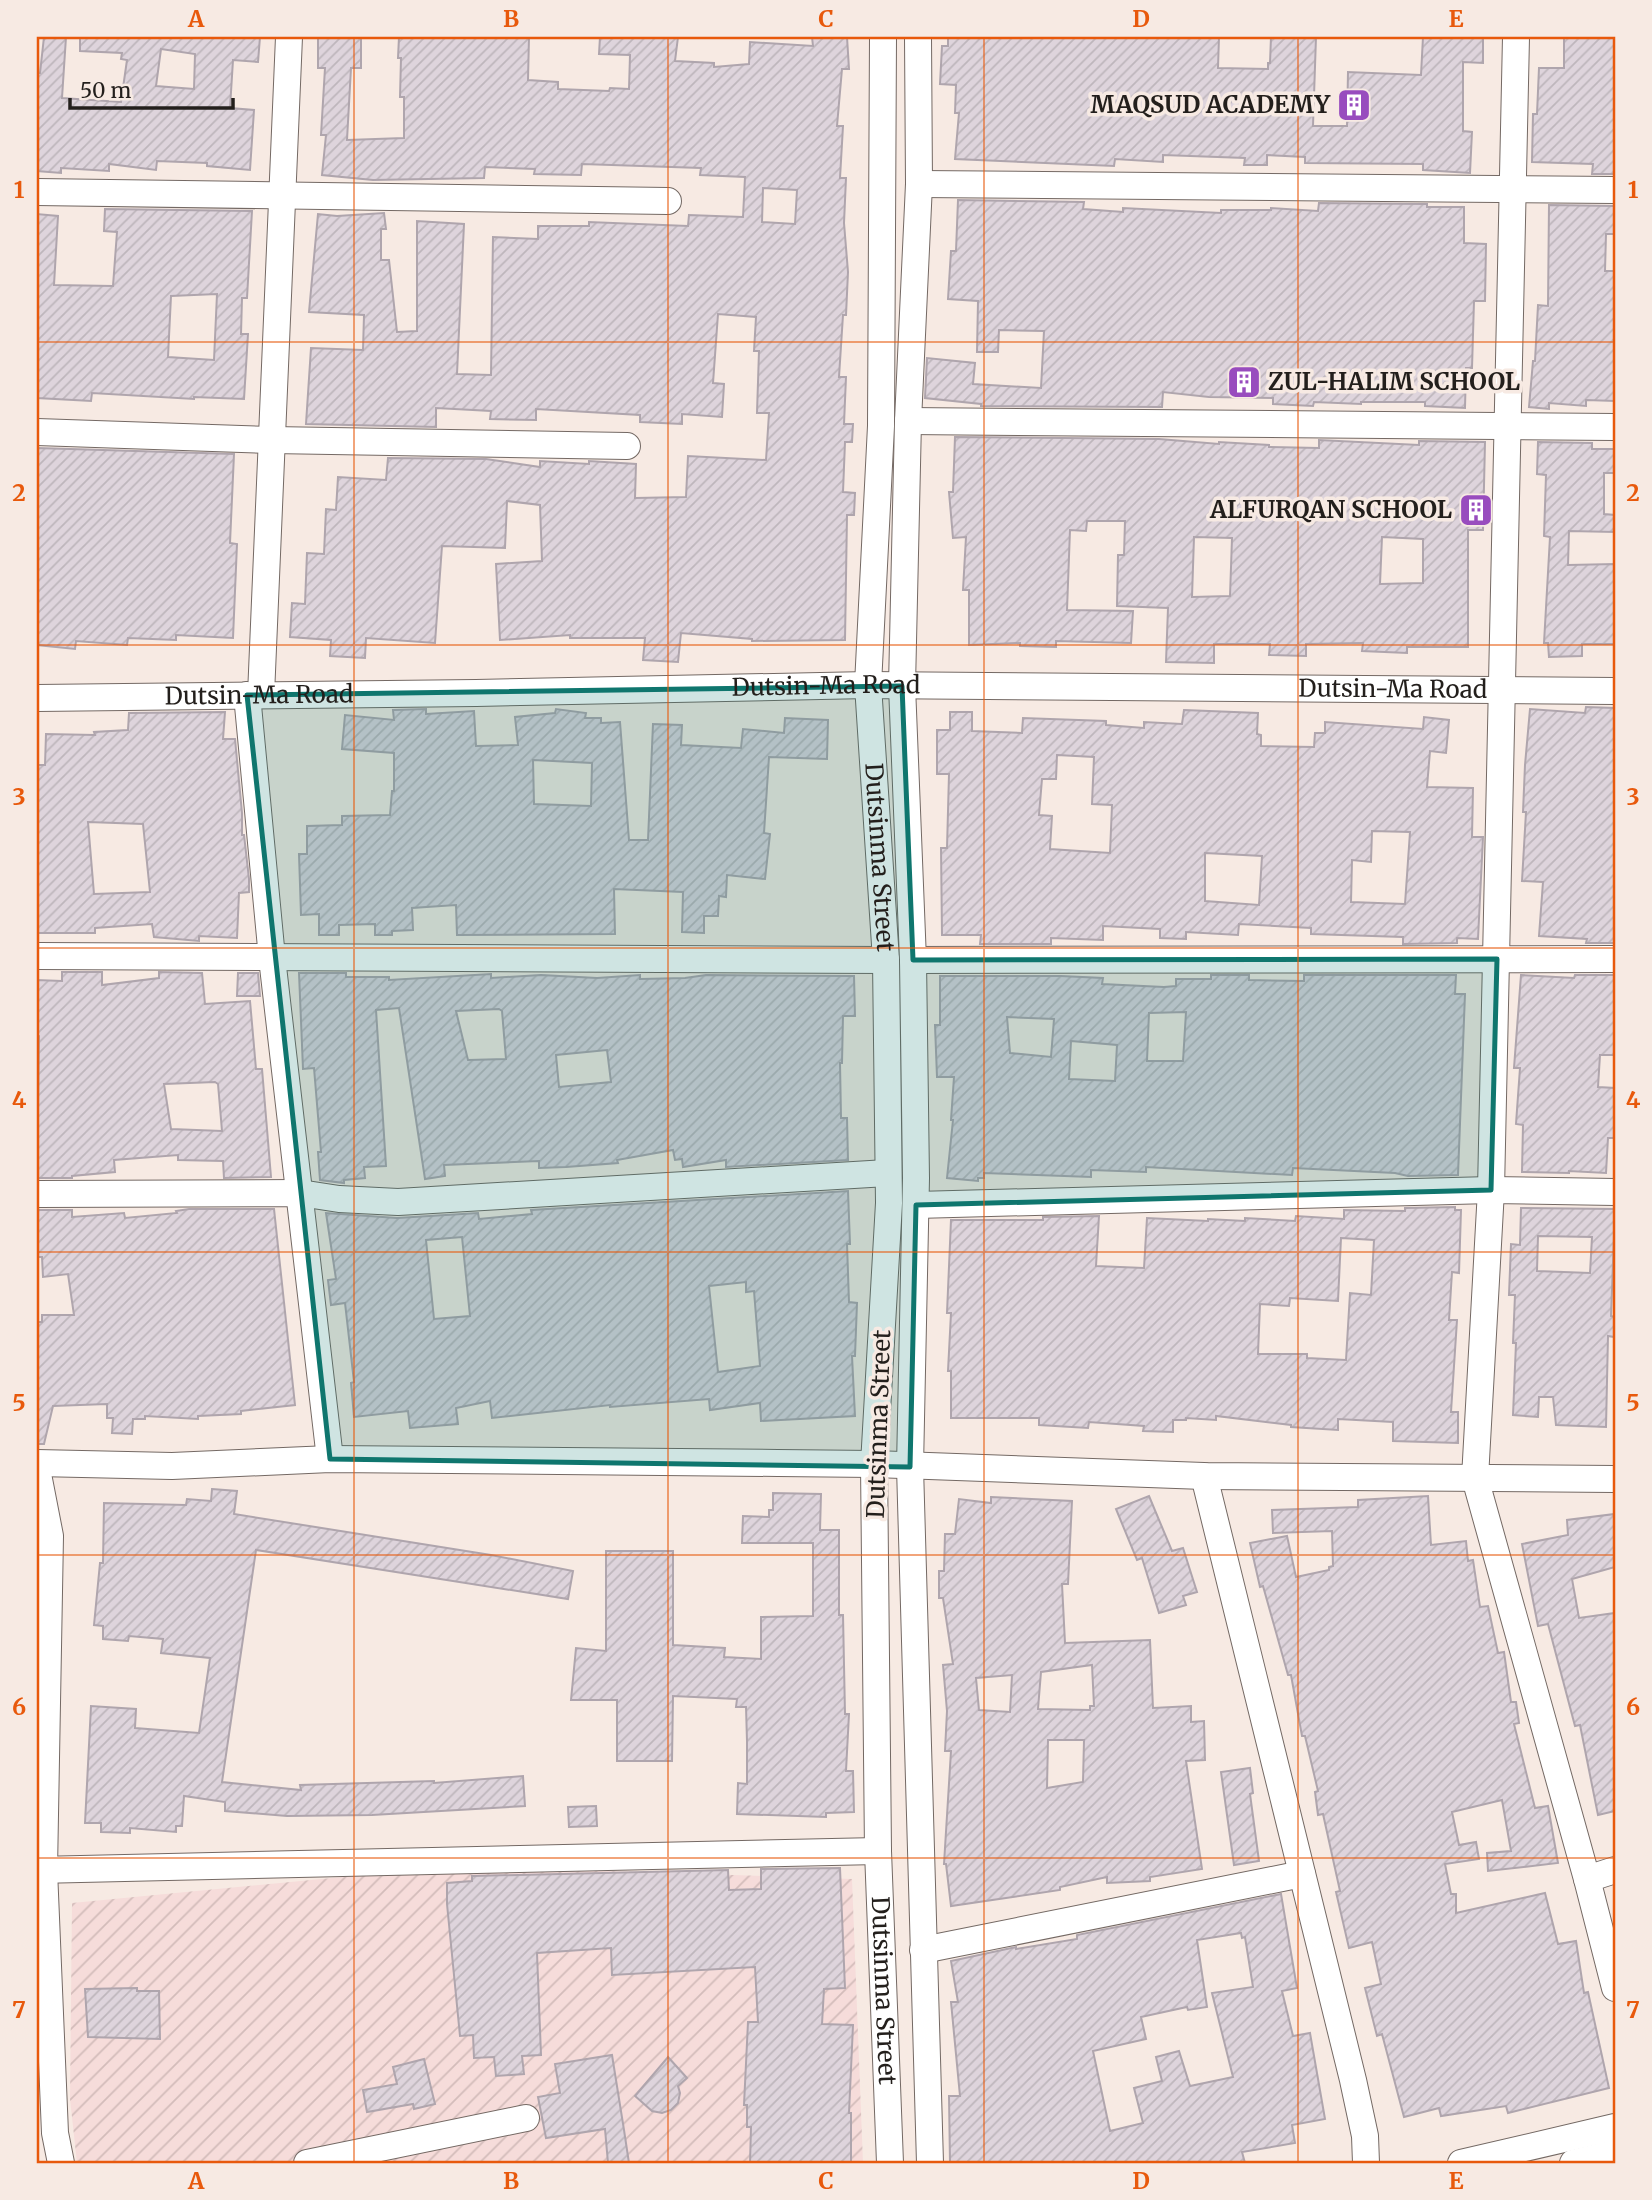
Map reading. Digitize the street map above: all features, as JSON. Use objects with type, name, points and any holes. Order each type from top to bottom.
[{"type":"street","points":[[289,37],[272,440],[254,695],[272,958],[330,1459]]},
{"type":"street","name":"Dutsinma Street","points":[[883,37],[881,426],[869,685],[886,960],[889,1203],[874,1464],[878,1850],[890,2163]]},
{"type":"street","name":"Dutsinma Street","points":[[918,37],[919,184],[908,421],[902,686],[913,960],[916,1205],[910,1466],[930,2163]]},
{"type":"street","points":[[1516,37],[1491,1190],[1475,1478],[1587,1878],[1615,1988]]},
{"type":"street","points":[[919,184],[1615,190]]},
{"type":"street","points":[[37,192],[668,201]]},
{"type":"street","points":[[908,421],[1615,426]]},
{"type":"street","points":[[37,432],[272,440],[627,446]]},
{"type":"street","name":"Dutsin-Ma Road","points":[[37,698],[869,685],[1615,691]]},
{"type":"street","points":[[37,956],[886,960]]},
{"type":"street","points":[[913,960],[1615,959]]},
{"type":"street","points":[[37,1194],[300,1193],[339,1199],[398,1202],[887,1174]]},
{"type":"street","points":[[916,1205],[1491,1190],[1615,1192]]},
{"type":"street","points":[[37,1463],[172,1466],[330,1459],[874,1464],[1204,1476],[1615,1479]]},
{"type":"street","points":[[37,1469],[50,1536],[43,1629],[40,1870],[46,2132],[61,2163]]},
{"type":"street","points":[[1204,1476],[1353,2080],[1365,2136],[1366,2163]]},
{"type":"street","points":[[40,1870],[878,1850]]},
{"type":"street","points":[[1587,1878],[1615,1870]]},
{"type":"street","points":[[923,1950],[1302,1874]]},
{"type":"street","points":[[307,2163],[526,2118]]},
{"type":"street","points":[[1461,2163],[1615,2127]]},
{"type":"street","points":[[1573,2163],[1615,2154]]},
{"type":"highlighted area","points":[[902,686],[913,960],[1497,959],[1491,1190],[916,1205],[910,1467],[330,1459],[247,695]]},
{"type":"shaded area","points":[[457,1866],[852,1879],[863,2163],[77,2163],[70,2099],[72,1903]]},
{"type":"building","points":[[44,37],[66,37],[62,98],[121,102],[127,60],[121,59],[122,53],[80,51],[80,37],[260,37],[258,62],[233,60],[230,108],[254,110],[250,170],[207,166],[207,163],[157,161],[156,170],[109,164],[109,171],[61,168],[61,173],[37,171],[37,73],[40,73]],"holes":[[[161,49],[195,54],[194,89],[156,86]]]},
{"type":"building","points":[[318,37],[361,37],[361,68],[351,68],[347,140],[404,138],[399,37],[529,37],[528,80],[558,82],[558,89],[609,91],[610,88],[629,89],[630,55],[599,54],[600,37],[678,37],[675,61],[714,63],[714,67],[749,64],[750,42],[813,46],[812,37],[847,37],[849,69],[842,69],[837,126],[843,126],[840,178],[846,178],[844,223],[848,272],[839,377],[846,377],[844,424],[853,424],[852,442],[845,442],[843,492],[855,493],[854,515],[847,515],[845,640],[752,641],[681,633],[678,662],[643,660],[645,638],[570,638],[570,635],[500,640],[496,564],[542,561],[540,505],[507,501],[505,548],[442,546],[435,643],[366,638],[365,658],[330,656],[331,640],[290,637],[292,603],[305,604],[307,553],[324,554],[326,509],[336,510],[338,477],[386,480],[388,458],[486,459],[540,467],[540,461],[589,464],[589,461],[636,464],[635,498],[686,497],[688,456],[766,460],[769,413],[757,413],[759,351],[754,351],[756,317],[718,314],[713,383],[724,384],[722,417],[682,414],[682,424],[640,422],[640,415],[536,409],[536,420],[490,419],[491,411],[436,408],[436,427],[306,424],[311,348],[363,350],[364,315],[309,312],[318,214],[337,216],[384,213],[386,229],[381,229],[381,260],[389,260],[397,332],[417,331],[417,221],[464,224],[457,374],[491,375],[493,237],[538,239],[538,226],[589,226],[589,222],[688,226],[689,215],[743,217],[745,177],[700,175],[701,168],[582,164],[581,175],[534,174],[535,169],[485,167],[484,178],[373,180],[322,175],[326,135],[321,135],[325,68],[318,68]],"holes":[[[763,188],[797,190],[795,224],[762,222]]]},
{"type":"building","points":[[948,37],[1219,37],[1218,68],[1268,69],[1271,37],[1316,37],[1313,126],[1347,126],[1348,72],[1421,75],[1423,37],[1483,37],[1483,63],[1463,62],[1463,131],[1472,132],[1470,173],[1423,170],[1423,164],[1305,163],[1305,157],[1267,155],[1267,165],[1244,165],[1245,158],[1163,155],[1163,162],[1115,159],[1114,166],[955,159],[959,113],[955,113],[956,85],[940,84],[942,46],[948,46]]},
{"type":"building","points":[[1564,37],[1615,37],[1615,174],[1592,174],[1593,164],[1532,162],[1533,114],[1537,114],[1539,68],[1564,68]]},
{"type":"building","points":[[958,200],[1084,202],[1083,209],[1123,212],[1123,208],[1221,213],[1221,210],[1271,208],[1318,211],[1319,203],[1464,207],[1464,243],[1486,244],[1485,301],[1474,301],[1472,368],[1466,368],[1465,408],[1425,406],[1425,402],[1314,402],[1313,406],[1273,404],[1273,398],[1209,397],[1163,392],[1162,407],[981,406],[925,398],[927,358],[975,363],[973,384],[1041,388],[1044,331],[999,330],[998,352],[977,352],[978,301],[948,299],[951,251],[956,251]]},
{"type":"building","points":[[1549,205],[1615,206],[1615,234],[1606,234],[1605,271],[1615,271],[1615,401],[1586,400],[1586,406],[1549,403],[1549,409],[1529,407],[1538,305],[1548,306]]},
{"type":"building","points":[[105,209],[252,211],[247,298],[242,298],[241,334],[248,334],[244,399],[92,393],[91,401],[37,398],[37,214],[58,216],[54,285],[113,286],[117,232],[104,231]],"holes":[[[217,294],[214,360],[168,357],[171,296]]]},
{"type":"building","points":[[955,437],[1159,439],[1319,448],[1319,440],[1419,445],[1419,441],[1485,442],[1483,530],[1468,530],[1468,647],[1407,647],[1407,653],[1362,651],[1363,643],[1306,644],[1306,656],[1269,655],[1270,644],[1214,644],[1214,663],[1166,662],[1168,608],[1117,606],[1118,555],[1124,555],[1125,521],[1087,521],[1086,531],[1070,530],[1067,610],[1133,611],[1131,643],[1056,641],[1056,647],[1020,646],[1020,643],[969,645],[969,590],[963,590],[966,537],[953,538],[949,492],[953,492]],"holes":[[[1194,537],[1232,538],[1230,596],[1192,597]],[[1382,537],[1423,539],[1423,583],[1380,584]]]},
{"type":"building","points":[[1538,442],[1592,443],[1592,449],[1615,449],[1615,473],[1604,473],[1604,514],[1615,515],[1615,532],[1569,531],[1568,565],[1615,564],[1615,644],[1582,644],[1582,656],[1549,657],[1548,643],[1544,643],[1550,537],[1544,536],[1546,475],[1537,474]]},
{"type":"building","points":[[37,448],[234,454],[230,543],[237,544],[233,638],[176,635],[176,640],[128,638],[127,645],[76,641],[75,649],[37,645]]},
{"type":"building","points":[[1586,707],[1615,708],[1615,943],[1586,943],[1587,939],[1539,936],[1543,882],[1522,881],[1526,812],[1523,812],[1525,765],[1530,709],[1585,713]]},
{"type":"building","points":[[426,709],[426,714],[474,711],[476,746],[518,745],[515,717],[555,713],[556,709],[586,713],[585,718],[601,718],[601,723],[620,722],[629,840],[648,840],[653,724],[682,725],[681,745],[741,748],[743,729],[784,733],[785,718],[828,720],[827,759],[769,757],[764,833],[770,834],[765,879],[727,875],[726,897],[719,896],[718,916],[704,916],[704,933],[682,932],[683,892],[614,889],[615,934],[457,935],[456,905],[412,908],[413,930],[392,931],[392,935],[375,935],[375,924],[339,925],[339,935],[319,935],[319,914],[301,915],[299,854],[307,854],[307,826],[342,825],[342,816],[390,815],[394,791],[394,753],[342,749],[345,715],[394,720],[393,710]],"holes":[[[533,760],[592,763],[591,806],[534,804]]]},
{"type":"building","points":[[1184,710],[1258,713],[1257,734],[1261,735],[1261,746],[1314,747],[1315,733],[1325,733],[1325,722],[1423,729],[1424,717],[1449,720],[1446,753],[1430,751],[1427,787],[1473,788],[1472,837],[1483,837],[1478,939],[1457,938],[1457,943],[1403,944],[1403,937],[1311,934],[1311,928],[1239,924],[1238,935],[1186,932],[1186,939],[1160,938],[1160,929],[1103,926],[1103,940],[1051,938],[1051,944],[980,944],[981,935],[942,935],[941,848],[947,848],[949,774],[937,774],[937,730],[950,730],[950,712],[972,712],[972,731],[1022,733],[1023,718],[1106,721],[1106,725],[1144,728],[1144,722],[1182,724]],"holes":[[[1057,755],[1094,757],[1092,804],[1112,805],[1110,853],[1050,849],[1052,816],[1039,815],[1042,779],[1056,779]],[[1372,831],[1410,832],[1405,904],[1351,902],[1352,860],[1371,862]],[[1205,853],[1262,856],[1259,905],[1205,901]]]},
{"type":"building","points":[[225,712],[223,739],[235,739],[242,835],[249,879],[249,892],[239,893],[237,938],[199,936],[199,941],[154,937],[152,924],[95,928],[95,933],[37,933],[37,765],[45,765],[46,734],[95,735],[94,732],[128,730],[129,713]],"holes":[[[88,822],[143,824],[150,892],[94,894]]]},
{"type":"building","points":[[62,972],[102,972],[102,985],[159,978],[159,972],[202,973],[205,1004],[250,1001],[256,1069],[262,1069],[271,1177],[224,1178],[223,1161],[178,1160],[178,1155],[114,1160],[115,1172],[72,1178],[37,1178],[37,980],[62,981]],"holes":[[[164,1084],[218,1084],[222,1131],[171,1129]]]},
{"type":"building","points":[[238,973],[258,973],[260,996],[237,996]]},
{"type":"building","points":[[299,973],[346,973],[346,977],[389,977],[389,980],[491,974],[491,978],[541,975],[597,978],[640,975],[640,979],[706,975],[854,976],[855,1016],[843,1016],[840,1063],[841,1118],[847,1118],[848,1160],[726,1167],[726,1160],[683,1167],[682,1159],[675,1160],[673,1150],[617,1160],[618,1163],[566,1167],[539,1168],[539,1161],[444,1165],[445,1176],[425,1179],[399,1008],[376,1010],[386,1166],[364,1167],[365,1178],[344,1180],[344,1183],[320,1180],[318,1152],[321,1152],[314,1068],[303,1069]],"holes":[[[456,1011],[502,1011],[506,1059],[468,1060]],[[607,1050],[611,1082],[559,1087],[556,1055]]]},
{"type":"building","points":[[1211,975],[1249,975],[1249,980],[1304,981],[1304,975],[1456,975],[1455,994],[1465,994],[1458,1175],[1408,1176],[1293,1168],[1292,1175],[1146,1167],[1146,1172],[1091,1170],[1091,1177],[984,1173],[984,1178],[978,1178],[978,1181],[947,1178],[954,1077],[937,1077],[935,1025],[940,1025],[940,976],[1103,978],[1102,984],[1164,987],[1176,986],[1176,979],[1211,979]],"holes":[[[1186,1012],[1183,1061],[1147,1061],[1149,1013]],[[1007,1017],[1054,1019],[1051,1057],[1010,1053]],[[1071,1041],[1117,1045],[1115,1081],[1069,1079]]]},
{"type":"building","points":[[1521,975],[1574,978],[1575,975],[1615,975],[1615,1055],[1600,1055],[1598,1087],[1615,1088],[1615,1138],[1608,1138],[1606,1173],[1522,1172],[1523,1125],[1516,1124],[1520,1068],[1514,1068]]},
{"type":"building","points":[[848,1191],[849,1302],[857,1303],[855,1356],[852,1356],[855,1416],[761,1421],[760,1403],[710,1410],[709,1399],[610,1405],[492,1418],[490,1401],[456,1408],[458,1424],[410,1428],[408,1411],[354,1417],[351,1383],[354,1382],[345,1303],[331,1305],[328,1280],[336,1279],[326,1213],[397,1218],[478,1213],[479,1219],[532,1214],[531,1210]],"holes":[[[462,1237],[470,1316],[434,1319],[426,1240]],[[746,1282],[746,1292],[754,1291],[760,1366],[718,1372],[709,1286]]]},
{"type":"building","points":[[1455,1207],[1455,1210],[1461,1210],[1459,1273],[1452,1272],[1449,1320],[1457,1320],[1451,1412],[1458,1412],[1458,1443],[1393,1441],[1393,1422],[1338,1419],[1338,1430],[1291,1427],[1216,1416],[1216,1420],[1186,1418],[1173,1420],[1173,1432],[1143,1431],[1144,1426],[1089,1422],[1088,1428],[1039,1425],[1039,1418],[951,1418],[951,1371],[948,1371],[951,1313],[947,1313],[951,1220],[1043,1220],[1043,1217],[1099,1216],[1096,1266],[1144,1268],[1147,1218],[1295,1221],[1296,1216],[1344,1219],[1344,1210],[1405,1211],[1405,1208]],"holes":[[[1341,1238],[1374,1240],[1371,1295],[1350,1293],[1346,1360],[1307,1358],[1307,1354],[1258,1354],[1260,1304],[1289,1306],[1290,1298],[1338,1301]]]},
{"type":"building","points":[[1521,1208],[1615,1209],[1611,1316],[1615,1317],[1614,1337],[1608,1336],[1606,1427],[1556,1425],[1553,1397],[1539,1397],[1538,1417],[1513,1415],[1516,1343],[1513,1343],[1515,1295],[1509,1295],[1511,1244],[1520,1245]],"holes":[[[1538,1236],[1592,1237],[1590,1273],[1537,1271]]]},
{"type":"building","points":[[274,1209],[295,1405],[241,1411],[241,1414],[198,1416],[198,1419],[145,1416],[145,1419],[133,1419],[132,1434],[112,1433],[113,1418],[107,1418],[107,1404],[53,1406],[44,1444],[37,1444],[37,1322],[42,1322],[42,1315],[74,1315],[68,1274],[43,1277],[42,1257],[37,1257],[37,1210],[72,1210],[72,1217],[124,1213],[125,1218],[177,1213],[176,1211]]},
{"type":"building","points":[[212,1489],[237,1491],[234,1514],[491,1555],[573,1571],[568,1599],[256,1550],[222,1782],[301,1790],[300,1785],[434,1783],[523,1776],[525,1806],[372,1815],[287,1816],[225,1811],[225,1802],[184,1796],[182,1826],[176,1826],[176,1832],[130,1828],[130,1833],[101,1832],[101,1823],[85,1823],[91,1706],[136,1709],[135,1728],[199,1733],[210,1658],[161,1653],[163,1639],[129,1636],[128,1641],[103,1639],[103,1626],[94,1625],[100,1563],[103,1563],[104,1503],[186,1505],[187,1499],[211,1501]]},
{"type":"building","points":[[773,1493],[821,1494],[820,1530],[839,1530],[839,1615],[843,1615],[845,1714],[849,1714],[846,1771],[853,1771],[854,1812],[826,1813],[826,1817],[737,1814],[738,1783],[747,1784],[747,1741],[746,1707],[736,1707],[737,1699],[673,1696],[672,1761],[617,1761],[617,1700],[571,1700],[576,1648],[606,1651],[606,1551],[673,1551],[673,1645],[725,1648],[724,1657],[761,1659],[761,1617],[813,1616],[813,1543],[742,1543],[743,1516],[769,1517],[769,1510],[773,1510]]},
{"type":"building","points":[[1149,1496],[1172,1551],[1183,1548],[1197,1592],[1183,1596],[1186,1605],[1159,1613],[1142,1558],[1137,1560],[1116,1509]]},
{"type":"building","points":[[1428,1496],[1431,1545],[1466,1541],[1468,1561],[1473,1560],[1480,1607],[1488,1606],[1498,1653],[1504,1652],[1511,1702],[1516,1702],[1519,1723],[1514,1724],[1535,1808],[1548,1806],[1558,1863],[1488,1871],[1487,1853],[1511,1851],[1502,1800],[1452,1812],[1459,1845],[1476,1842],[1479,1859],[1445,1864],[1451,1894],[1456,1894],[1456,1913],[1545,1893],[1558,1944],[1576,1941],[1584,1993],[1588,1992],[1609,2088],[1508,2113],[1506,2106],[1441,2116],[1439,2108],[1404,2117],[1382,2034],[1377,2036],[1365,1988],[1381,1984],[1372,1942],[1349,1948],[1336,1892],[1340,1891],[1323,1814],[1318,1815],[1315,1792],[1318,1791],[1305,1736],[1302,1736],[1291,1675],[1288,1675],[1263,1586],[1260,1587],[1250,1543],[1287,1536],[1296,1577],[1329,1570],[1329,1567],[1333,1566],[1332,1531],[1273,1533],[1272,1510],[1358,1507],[1358,1500]]},
{"type":"building","points":[[991,1497],[1072,1501],[1068,1584],[1062,1584],[1065,1643],[1150,1640],[1153,1708],[1191,1706],[1191,1722],[1204,1721],[1205,1760],[1186,1761],[1202,1869],[1150,1877],[1150,1881],[1107,1883],[1107,1877],[1060,1887],[1060,1890],[951,1906],[944,1864],[951,1751],[945,1751],[947,1711],[943,1665],[953,1664],[943,1598],[939,1598],[939,1571],[944,1571],[945,1534],[955,1534],[959,1499],[991,1503]],"holes":[[[1092,1665],[1094,1706],[1090,1706],[1090,1710],[1038,1709],[1041,1672]],[[1012,1675],[1010,1712],[979,1710],[976,1678]],[[1048,1740],[1084,1740],[1083,1782],[1047,1788]]]},
{"type":"building","points":[[1615,1514],[1615,1567],[1572,1579],[1579,1618],[1615,1613],[1615,1811],[1598,1815],[1580,1725],[1575,1726],[1548,1624],[1538,1626],[1522,1544],[1568,1535],[1567,1520]]},
{"type":"building","points":[[1250,1768],[1253,1793],[1250,1794],[1259,1861],[1234,1865],[1221,1772]]},
{"type":"building","points":[[596,1806],[597,1826],[569,1827],[568,1807]]},
{"type":"building","points":[[840,1868],[845,1988],[824,1989],[822,2024],[853,2025],[849,2113],[851,2163],[750,2163],[751,2127],[747,2127],[747,2105],[744,2105],[748,2022],[758,2022],[755,1967],[612,1975],[611,1948],[537,1953],[541,2055],[522,2056],[524,2074],[496,2076],[494,2057],[474,2058],[473,2035],[460,2036],[447,1883],[472,1881],[472,1876],[728,1870],[729,1890],[761,1889],[761,1869]]},
{"type":"building","points":[[1281,1894],[1297,1988],[1282,1991],[1293,2036],[1310,2033],[1325,2119],[1292,2125],[1295,2143],[1242,2152],[1245,2163],[950,2163],[949,2096],[960,2096],[951,2002],[958,2002],[951,1961],[1016,1947],[1077,1939],[1077,1935]],"holes":[[[1241,1933],[1242,1938],[1245,1937],[1253,1987],[1212,1993],[1233,2077],[1190,2086],[1179,2051],[1156,2057],[1162,2081],[1134,2088],[1143,2123],[1110,2131],[1093,2051],[1146,2039],[1141,2017],[1187,2007],[1188,2010],[1207,2007],[1197,1940]]]},
{"type":"building","points":[[137,1988],[137,1991],[159,1991],[160,2039],[88,2037],[85,1989]]},
{"type":"building","points":[[612,2055],[629,2163],[608,2163],[605,2129],[546,2138],[538,2097],[560,2093],[555,2064]]},
{"type":"building","points":[[668,2057],[687,2078],[678,2086],[678,2103],[671,2110],[662,2113],[652,2111],[635,2096]]},
{"type":"building","points":[[424,2059],[435,2104],[414,2109],[413,2104],[367,2112],[363,2090],[397,2084],[393,2067]]},
{"type":"place","name":"MAQSUD ACADEMY","points":[[1354,105]]},
{"type":"place","name":"ZUL-HALIM SCHOOL","points":[[1244,382]]},
{"type":"place","name":"ALFURQAN SCHOOL","points":[[1476,510]]}]
